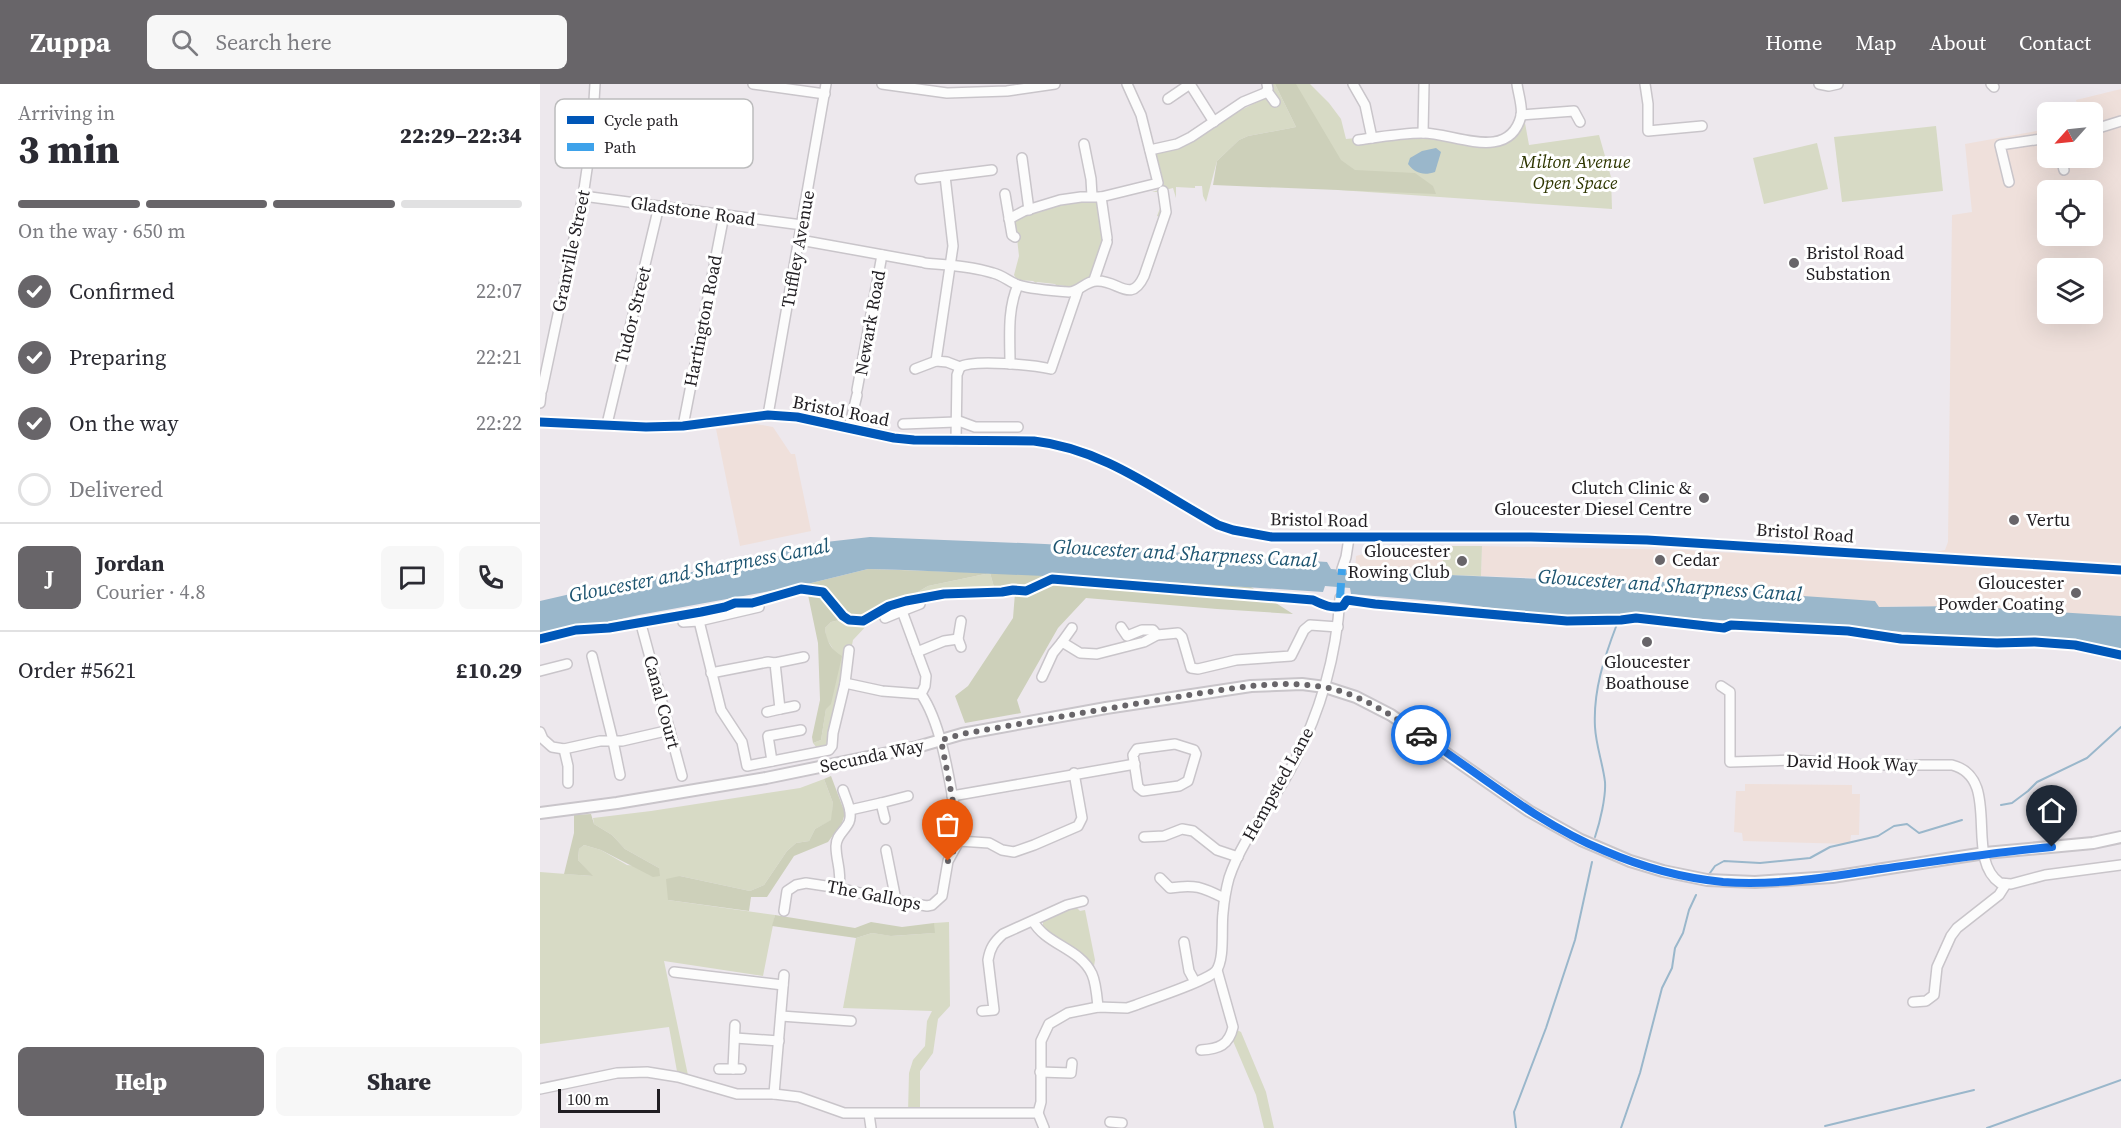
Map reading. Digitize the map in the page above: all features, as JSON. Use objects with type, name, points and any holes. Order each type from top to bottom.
[{"type":"main road","name":"Secunda Way","points":[[540,813],[618,803],[766,778],[962,734],[1106,708],[1251,686],[1302,684],[1325,687],[1356,697],[1390,715],[1447,752],[1559,829],[1604,851],[1663,871],[1724,882],[1832,877],[1985,853],[2083,844],[2121,837]]},
{"type":"street","name":"Granville Street","points":[[594,99],[595,84]]},
{"type":"street","points":[[753,84],[826,89]]},
{"type":"street","points":[[882,84],[947,93],[1007,91],[1055,84]]},
{"type":"street","points":[[1009,219],[1029,210],[1073,197],[1096,197],[1158,183],[1139,109],[1127,84]]},
{"type":"street","points":[[1168,99],[1190,84],[1215,122]]},
{"type":"street","points":[[1353,84],[1365,105],[1372,138]]},
{"type":"street","points":[[1424,84],[1424,133]]},
{"type":"street","points":[[1358,140],[1424,133],[1480,143],[1497,142],[1512,134],[1521,115],[1517,84]]},
{"type":"street","points":[[1645,84],[1648,130],[1702,126]]},
{"type":"street","points":[[1819,84],[1829,86],[1838,84]]},
{"type":"street","points":[[1150,150],[1183,141],[1267,88],[1275,102]]},
{"type":"street","name":"Tuffley Avenue","points":[[768,415],[826,89]]},
{"type":"street","points":[[1521,115],[1574,111],[1580,122]]},
{"type":"street","points":[[2103,127],[2121,121]]},
{"type":"street","points":[[2009,182],[2000,146],[2037,140]]},
{"type":"street","points":[[1084,144],[1107,240],[1094,280]]},
{"type":"street","points":[[1022,158],[1029,210]]},
{"type":"street","name":"Granville Street","points":[[542,389],[584,196],[588,168]]},
{"type":"street","points":[[920,179],[992,171]]},
{"type":"street","points":[[936,361],[951,266],[952,232],[945,176]]},
{"type":"street","points":[[915,369],[936,361],[960,367],[969,364],[1010,364],[1035,365],[1051,369],[1078,290],[1094,280],[1129,291],[1140,286],[1166,212],[1163,191]]},
{"type":"street","points":[[1005,194],[1012,234],[1015,237]]},
{"type":"street","name":"Gladstone Road","points":[[584,196],[802,225]]},
{"type":"street","name":"Tudor Street","points":[[607,424],[659,206]]},
{"type":"street","name":"Hartington Road","points":[[683,426],[723,215]]},
{"type":"street","name":"Newark Road","points":[[800,240],[995,273],[1018,285],[1066,292],[1078,290]]},
{"type":"street","name":"Newark Road","points":[[849,428],[882,255]]},
{"type":"street","points":[[1010,364],[1012,297],[1018,285]]},
{"type":"street","points":[[956,441],[957,375],[960,367]]},
{"type":"street","name":"Bristol Road","points":[[540,422],[646,427],[683,426],[768,415],[796,417],[894,438],[1051,443],[1112,463],[1218,525],[1272,537],[1638,539],[2121,570]]},
{"type":"street","points":[[903,424],[956,421],[975,427],[1018,427]]},
{"type":"street","points":[[1342,568],[1349,538]]},
{"type":"street","name":"Hempsted Lane","points":[[1201,1050],[1222,1046],[1231,1036],[1233,1027],[1217,970],[1221,956],[1224,898],[1238,857],[1296,759],[1325,687],[1338,627],[1340,598]]},
{"type":"street","points":[[885,618],[920,604]]},
{"type":"street","points":[[682,622],[699,621],[759,607]]},
{"type":"street","points":[[902,611],[926,676],[921,694]]},
{"type":"street","points":[[699,621],[721,710],[742,742],[747,766]]},
{"type":"street","points":[[917,652],[944,641],[959,643],[961,621]]},
{"type":"street","points":[[1062,642],[1080,653],[1097,654],[1144,642],[1157,635],[1178,633],[1182,637],[1191,668],[1198,669],[1236,660],[1291,656],[1304,630],[1310,625],[1338,627]]},
{"type":"street","points":[[1121,627],[1126,636],[1142,630],[1154,630],[1157,635]]},
{"type":"street","name":"Canal Court","points":[[642,628],[681,776]]},
{"type":"street","points":[[1041,677],[1053,653],[1072,628]]},
{"type":"street","points":[[736,768],[829,750],[832,746],[845,683],[849,650]]},
{"type":"street","points":[[592,656],[614,741],[620,776]]},
{"type":"street","points":[[711,673],[804,657]]},
{"type":"street","points":[[775,663],[780,709]]},
{"type":"street","points":[[540,671],[567,664]]},
{"type":"street","points":[[845,683],[882,691],[921,694]]},
{"type":"street","name":"David Hook Way","points":[[1721,686],[1731,692],[1730,762],[1796,760],[1863,765],[1952,765],[1963,768],[1977,783],[1985,853]]},
{"type":"street","points":[[921,694],[929,706],[941,740],[959,841],[990,843],[1002,850],[1014,852],[1034,846],[1078,826],[1082,818],[1074,773]]},
{"type":"street","points":[[767,712],[795,706]]},
{"type":"street","points":[[540,732],[543,739],[552,747],[564,749],[600,741],[622,741],[670,730]]},
{"type":"street","points":[[772,761],[768,736],[801,730]]},
{"type":"street","points":[[1175,744],[1191,748],[1196,754],[1188,782],[1179,786],[1143,791],[1138,787],[1135,764],[1133,755],[1137,749],[1175,744]]},
{"type":"street","points":[[564,749],[568,766],[568,783]]},
{"type":"street","points":[[952,796],[1135,764]]},
{"type":"street","points":[[839,888],[841,870],[836,845],[839,835],[849,822],[850,810],[843,790]]},
{"type":"street","points":[[850,810],[908,796]]},
{"type":"street","points":[[881,803],[885,819]]},
{"type":"street","points":[[1143,837],[1164,836],[1182,829],[1193,831],[1217,850],[1238,857]]},
{"type":"street","name":"The Gallops","points":[[784,911],[783,888],[806,883],[927,906],[942,896],[948,861],[959,841]]},
{"type":"street","points":[[1985,853],[1993,877],[2000,883],[2006,884],[2063,872],[2121,865]]},
{"type":"street","points":[[885,857],[896,900]]},
{"type":"street","points":[[1160,878],[1170,888],[1190,885],[1206,889],[1224,898]]},
{"type":"street","points":[[1913,1002],[1926,1001],[1934,995],[1937,967],[1951,936],[1999,895],[2006,884]]},
{"type":"street","points":[[982,1011],[999,1010],[988,960],[992,947],[1003,934],[1067,905],[1082,903]]},
{"type":"street","points":[[1033,921],[1039,932],[1079,956],[1092,975],[1098,1007]]},
{"type":"street","points":[[1184,942],[1189,970],[1195,982]]},
{"type":"street","points":[[1044,1128],[1038,1113],[1041,1102],[1041,1041],[1049,1024],[1068,1013],[1098,1007],[1127,1008],[1212,975],[1217,970]]},
{"type":"street","points":[[674,972],[783,980],[774,1094]]},
{"type":"street","points":[[781,1016],[851,1021]]},
{"type":"street","points":[[719,1069],[737,1069],[735,1025]]},
{"type":"street","points":[[735,1038],[778,1041]]},
{"type":"street","points":[[1040,1072],[1071,1073],[1072,1063]]},
{"type":"street","points":[[540,1089],[617,1073],[647,1072],[678,1077],[737,1094],[799,1097],[844,1113],[1038,1113]]},
{"type":"street","points":[[869,1114],[871,1128]]},
{"type":"shaded area","points":[[2121,89],[2121,619],[1921,606],[1879,607],[1638,580],[1638,584],[1481,576],[1482,546],[1683,550],[1924,564],[1926,554],[1945,550],[1948,542],[1952,215],[1972,212],[1965,144],[2037,131],[2037,168],[2103,168],[2103,102],[2076,102],[2076,100]]},
{"type":"shaded area","points":[[756,424],[773,427],[791,454],[795,454],[811,531],[740,546],[716,429]]},
{"type":"shaded area","points":[[1393,546],[1443,546],[1443,575],[1355,571],[1356,556]]},
{"type":"shaded area","points":[[1745,784],[1852,785],[1852,794],[1860,794],[1859,835],[1851,835],[1850,844],[1743,841],[1742,833],[1734,832],[1736,791],[1745,791]]},
{"type":"green space","points":[[1272,84],[1275,84],[1296,127],[1248,136],[1239,140],[1217,161],[1206,202],[1202,186],[1176,187],[1176,198],[1173,188],[1161,191],[1164,203],[1162,218],[1157,216],[1162,203],[1159,192],[1152,192],[1162,188],[1129,195],[1128,193],[1161,185],[1156,154],[1195,141],[1195,138],[1214,128],[1213,126],[1218,122],[1221,123],[1236,113],[1236,110],[1239,111],[1273,94]]},
{"type":"green space","points":[[1275,84],[1296,84],[1341,160],[1355,170],[1415,173],[1433,186],[1436,194],[1213,185],[1217,161],[1239,140],[1248,136],[1296,127]]},
{"type":"green space","name":"Milton Avenue Open Space","points":[[1279,84],[1310,84],[1341,119],[1346,139],[1356,138],[1359,144],[1416,137],[1490,147],[1514,136],[1525,123],[1529,145],[1599,135],[1611,177],[1612,209],[1339,190]]},
{"type":"green space","points":[[1936,126],[1943,191],[1842,202],[1834,137]]},
{"type":"green space","points":[[1817,143],[1828,189],[1764,204],[1753,158]]},
{"type":"green space","points":[[1077,200],[1100,202],[1105,239],[1093,277],[1072,289],[1059,285],[1058,287],[1055,284],[1017,280],[1014,275],[1019,256],[1015,221],[1035,211],[1037,213],[1055,207],[1057,204],[1059,206],[1077,202]]},
{"type":"green space","name":"Gloucester Rowing Club","points":[[1443,546],[1482,546],[1481,576],[1443,575]]},
{"type":"green space","points":[[868,569],[1027,574],[1251,587],[1293,614],[1086,598],[1058,628],[1017,700],[1021,713],[965,723],[955,696],[968,686],[1013,618],[1015,593],[996,594],[990,573],[928,586],[911,596],[887,601],[866,614],[831,622],[825,628],[830,644],[842,656],[831,704],[826,709],[821,740],[813,743],[812,737],[820,700],[818,643],[808,595],[803,585]]},
{"type":"green space","points":[[990,573],[996,594],[935,598],[868,624],[853,640],[832,746],[817,748],[813,743],[821,740],[835,652],[826,638],[825,628],[831,622],[866,614],[887,601],[911,596],[928,586]]},
{"type":"green space","points":[[831,776],[845,813],[842,823],[828,842],[794,856],[767,897],[751,897],[749,911],[668,900],[666,879],[680,876],[750,891],[764,885],[787,851],[796,843],[809,841],[815,829],[831,820],[833,803],[824,779]]},
{"type":"green space","points":[[824,779],[833,803],[832,820],[815,829],[809,841],[796,843],[787,851],[764,885],[750,891],[680,876],[668,900],[775,915],[763,976],[664,961],[689,1080],[678,1077],[669,1027],[540,1044],[540,872],[592,876],[578,860],[579,849],[584,845],[601,850],[627,865],[659,868],[625,849],[612,835],[594,824],[593,818],[800,788]]},
{"type":"green space","points":[[591,814],[594,824],[612,835],[625,849],[659,868],[660,876],[653,877],[601,850],[584,845],[579,849],[578,860],[593,876],[564,874],[574,833],[574,815]]},
{"type":"green space","points":[[1068,907],[1076,907],[1080,911],[1085,910],[1095,960],[1093,972],[1043,929],[1045,919]]},
{"type":"green space","points":[[775,915],[855,928],[871,922],[902,927],[934,923],[935,933],[891,936],[872,933],[856,938],[772,926]]},
{"type":"green space","points":[[949,922],[950,1006],[938,1019],[933,1053],[920,1071],[920,1113],[908,1113],[909,1073],[913,1060],[925,1046],[927,1021],[932,1011],[843,1008],[856,938],[872,933],[892,936],[934,933],[934,923]]},
{"type":"green space","points":[[1237,1030],[1241,1032],[1266,1092],[1274,1128],[1264,1128],[1256,1095],[1233,1041]]},
{"type":"water","points":[[1436,148],[1441,152],[1435,172],[1420,173],[1408,164],[1410,158],[1422,151]]},
{"type":"water","name":"Gloucester and Sharpness Canal","points":[[870,537],[1045,544],[1327,562],[1331,569],[1355,571],[1592,580],[1637,584],[1638,580],[1771,591],[1773,594],[1875,601],[1879,607],[1962,606],[2121,616],[2121,652],[2094,646],[2056,642],[1643,615],[1546,615],[1445,602],[1351,594],[1350,588],[1325,586],[1323,592],[1136,580],[868,569],[803,585],[639,615],[540,637],[540,601],[627,581],[692,572],[817,543]]},
{"type":"waterway","points":[[1595,837],[1605,788],[1596,734],[1596,700],[1604,662],[1617,624]]},
{"type":"waterway","points":[[2001,805],[2012,803],[2037,782],[2087,758],[2121,727]]},
{"type":"waterway","points":[[1710,873],[1715,866],[1724,861],[1760,863],[1810,858],[1830,847],[1878,836],[1894,826],[1907,824],[1919,833],[1962,820]]},
{"type":"waterway","points":[[1516,1128],[1514,1112],[1546,1028],[1575,940],[1592,862]]},
{"type":"waterway","points":[[1621,1128],[1640,1073],[1662,988],[1672,968],[1675,948],[1683,933],[1696,895]]},
{"type":"waterway","points":[[1987,1128],[2121,1080]]},
{"type":"waterway","points":[[1825,1126],[1974,1090]]},
{"type":"marked path","points":[[1340,598],[1342,569]]},
{"type":"cycle path","points":[[540,422],[646,427],[683,426],[768,415],[797,417],[894,438],[914,440],[1034,441],[1060,446],[1107,462],[1218,525],[1272,537],[1531,537],[1647,540],[2121,570]]},
{"type":"cycle path","points":[[540,639],[576,630],[609,628],[701,612],[735,603],[752,603],[801,589],[823,592],[843,616],[849,620],[863,621],[889,606],[906,601],[944,594],[1026,591],[1052,579],[1313,600],[1335,607],[1343,606],[1347,600],[1567,621],[1636,618],[1724,628],[1731,625],[1848,631],[1901,639],[1997,643],[2035,642],[2075,645],[2121,655]]},
{"type":"way so far","points":[[948,861],[959,841],[959,833],[941,740],[962,734],[1106,708],[1251,686],[1302,684],[1325,687],[1356,697],[1421,735]]},
{"type":"place","name":"Bristol Road Substation","points":[[1794,263]]},
{"type":"place","name":"Clutch Clinic & Gloucester Diesel Centre","points":[[1704,498]]},
{"type":"place","name":"Vertu","points":[[2014,520]]},
{"type":"place","name":"Cedar","points":[[1660,560]]},
{"type":"place","name":"Gloucester Rowing Club","points":[[1462,561]]},
{"type":"place","name":"Gloucester Powder Coating","points":[[2076,593]]},
{"type":"place","name":"Gloucester Boathouse","points":[[1647,642]]},
{"type":"route","points":[[1421,735],[1529,811],[1559,829],[1630,861],[1663,871],[1707,880],[1755,882],[1832,877],[1985,853],[2052,847]]}]
